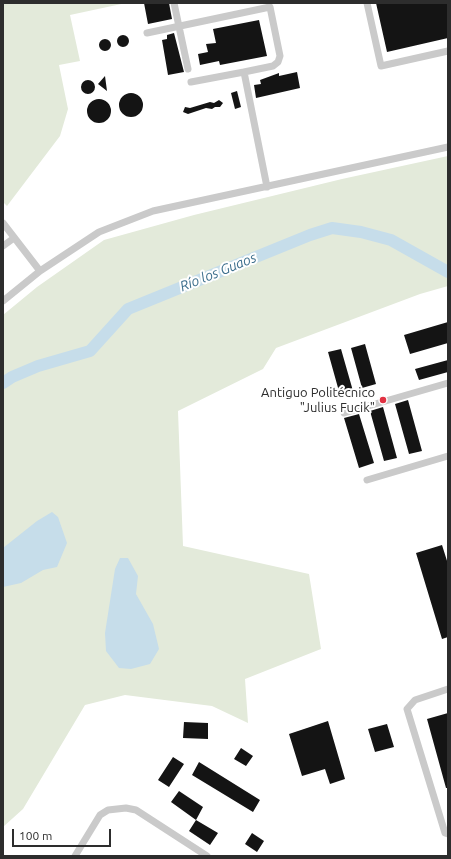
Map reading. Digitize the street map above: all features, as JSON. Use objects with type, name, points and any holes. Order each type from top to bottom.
[{"type":"street","points":[[174,3],[188,69]]},
{"type":"street","points":[[367,3],[380,66],[448,51]]},
{"type":"street","points":[[147,33],[270,7],[280,56],[278,62],[273,66],[191,82]]},
{"type":"street","points":[[244,72],[267,187]]},
{"type":"street","points":[[3,301],[40,271],[99,232],[153,211],[448,147]]},
{"type":"street","points":[[3,223],[40,271]]},
{"type":"street","points":[[3,246],[14,238]]},
{"type":"street","points":[[344,413],[448,383]]},
{"type":"street","points":[[367,480],[448,456]]},
{"type":"street","points":[[448,689],[415,700],[407,709],[445,833],[448,834]]},
{"type":"street","points":[[75,856],[100,815],[108,810],[126,808],[136,810],[207,856]]},
{"type":"green space","points":[[3,3],[126,3],[70,15],[80,61],[59,65],[68,109],[60,136],[7,206],[3,202]]},
{"type":"green space","points":[[448,156],[448,286],[420,294],[276,348],[263,369],[178,411],[183,546],[309,574],[321,649],[245,679],[248,723],[212,706],[125,695],[85,705],[23,809],[3,827],[3,315],[37,287],[104,240],[194,215],[342,179]]},
{"type":"water","points":[[52,512],[58,517],[67,543],[57,567],[43,570],[21,583],[3,587],[3,548],[37,521]]},
{"type":"water","points":[[120,558],[128,558],[138,576],[136,594],[153,624],[159,649],[150,664],[131,669],[119,668],[106,651],[105,633],[115,569]]},
{"type":"building","points":[[144,3],[169,3],[172,19],[148,24]]},
{"type":"building","points":[[376,3],[448,3],[448,38],[387,52]]},
{"type":"building","points":[[259,20],[267,56],[220,65],[219,61],[200,65],[198,54],[208,52],[206,44],[216,43],[213,29]]},
{"type":"building","points":[[174,33],[184,72],[168,75],[162,40],[167,39],[167,35]]},
{"type":"building","points":[[125,35],[128,36],[128,46],[121,47],[118,46],[117,39],[118,36]]},
{"type":"building","points":[[107,39],[110,40],[110,50],[103,51],[100,50],[99,43],[100,40]]},
{"type":"building","points":[[297,72],[300,88],[256,98],[254,85],[261,84],[260,80],[279,73],[279,76]]},
{"type":"building","points":[[105,76],[107,91],[98,84]]},
{"type":"building","points":[[88,80],[93,82],[95,87],[93,92],[88,94],[83,92],[81,87],[83,82]]},
{"type":"building","points":[[237,91],[241,107],[235,109],[231,93]]},
{"type":"building","points":[[131,93],[139,97],[143,105],[139,113],[131,117],[123,113],[119,105],[123,97]]},
{"type":"building","points":[[99,99],[107,103],[111,111],[107,119],[99,123],[91,119],[87,111],[91,103]]},
{"type":"building","points":[[219,100],[223,103],[220,107],[215,107],[212,109],[206,108],[188,114],[183,112],[185,107],[190,108],[210,102],[214,103]]},
{"type":"building","points":[[448,322],[448,343],[410,354],[404,335]]},
{"type":"building","points":[[365,344],[376,384],[362,388],[351,348]]},
{"type":"building","points":[[341,349],[353,391],[340,395],[328,352]]},
{"type":"building","points":[[448,360],[448,372],[419,380],[415,369]]},
{"type":"building","points":[[408,400],[422,451],[409,454],[395,404]]},
{"type":"building","points":[[383,407],[397,458],[384,461],[370,411]]},
{"type":"building","points":[[359,414],[374,463],[359,468],[344,418]]},
{"type":"building","points":[[442,545],[448,564],[448,637],[442,639],[416,553]]},
{"type":"building","points":[[448,713],[448,788],[446,788],[427,719]]},
{"type":"building","points":[[328,721],[345,779],[330,784],[325,769],[302,776],[289,734]]},
{"type":"building","points":[[184,722],[208,723],[208,739],[183,738]]},
{"type":"building","points":[[387,724],[394,747],[375,752],[368,729]]},
{"type":"building","points":[[241,748],[253,756],[246,766],[234,759]]},
{"type":"building","points":[[173,757],[184,764],[169,787],[158,780]]},
{"type":"building","points":[[199,762],[260,800],[253,812],[192,775]]},
{"type":"building","points":[[179,791],[203,807],[196,820],[171,802]]},
{"type":"building","points":[[196,820],[218,833],[210,845],[189,831]]},
{"type":"building","points":[[252,833],[264,841],[257,852],[245,844]]},
{"type":"waterway","name":"Río los Guaos","points":[[3,383],[12,377],[38,366],[90,351],[128,309],[310,235],[332,228],[361,232],[391,240],[448,272]]},
{"type":"place","name":"Antiguo Politécnico \"Julius Fucik\"","points":[[383,400]]}]
